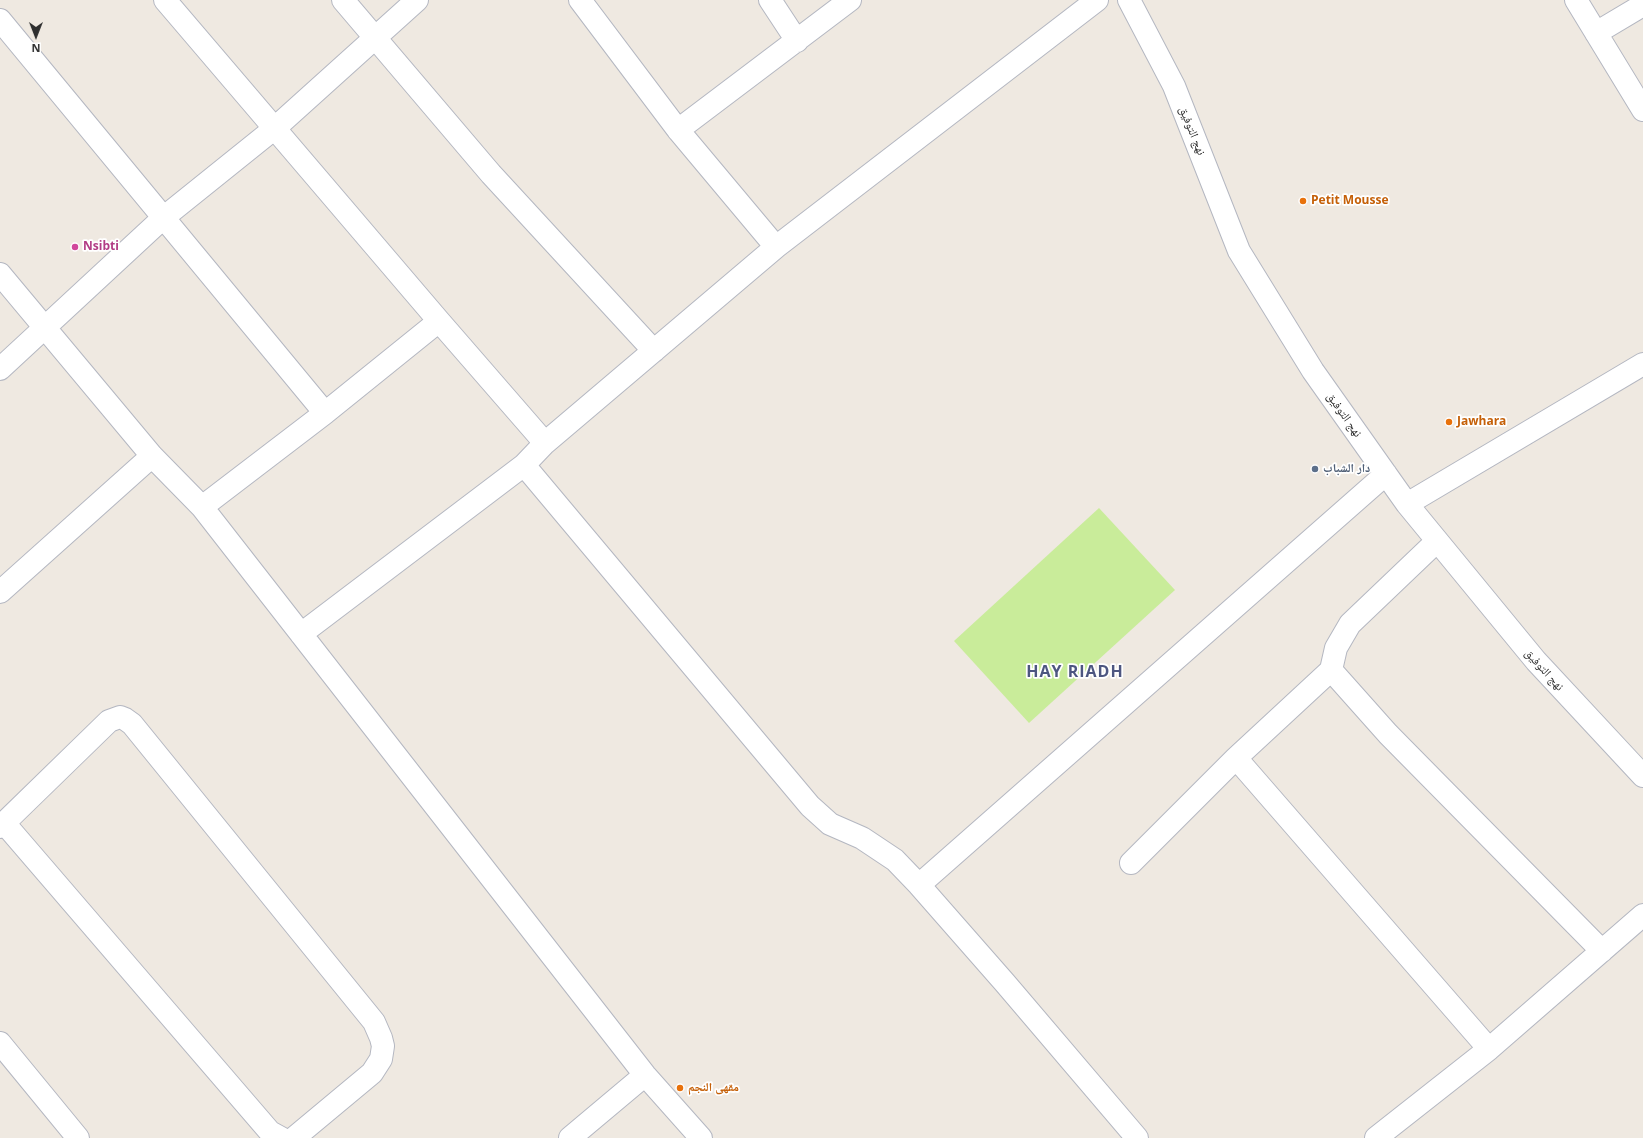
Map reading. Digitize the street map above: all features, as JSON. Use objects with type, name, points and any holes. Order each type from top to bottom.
[{"type":"street","points":[[166,0],[439,321],[545,443]]},
{"type":"street","points":[[344,0],[491,174],[654,351]]},
{"type":"street","points":[[0,369],[163,218],[275,128],[417,0]]},
{"type":"street","points":[[580,0],[678,130],[776,247]]},
{"type":"street","points":[[770,0],[797,41]]},
{"type":"street","points":[[678,130],[850,0]]},
{"type":"street","points":[[301,634],[524,465],[545,443],[776,247],[1096,0]]},
{"type":"street","name":"نهج التوفيق","points":[[1129,0],[1174,86],[1239,251],[1313,371],[1386,474],[1437,541],[1536,662],[1643,776]]},
{"type":"street","points":[[1576,0],[1643,110]]},
{"type":"street","points":[[1596,33],[1643,5]]},
{"type":"street","points":[[0,20],[325,413]]},
{"type":"street","points":[[0,274],[45,326],[152,456],[202,507],[645,1075],[701,1138]]},
{"type":"street","points":[[202,507],[325,413],[439,321]]},
{"type":"street","points":[[1408,504],[1643,364]]},
{"type":"street","points":[[0,592],[152,456]]},
{"type":"street","points":[[524,465],[810,806],[830,824],[862,838],[883,850],[895,860],[919,885],[944,916],[1005,983],[1137,1138]]},
{"type":"street","points":[[919,885],[1386,474]]},
{"type":"street","points":[[1131,863],[1236,758],[1331,670],[1336,648],[1350,624],[1437,541]]},
{"type":"street","points":[[1331,670],[1388,734],[1602,951]]},
{"type":"street","points":[[281,1138],[270,1132],[2,825],[109,721],[120,718],[125,719],[132,724],[374,1022],[383,1046],[381,1059],[372,1073],[294,1138]]},
{"type":"street","points":[[1236,758],[1489,1049]]},
{"type":"street","points":[[1376,1138],[1489,1049],[1643,915]]},
{"type":"street","points":[[0,1043],[78,1138]]},
{"type":"street","points":[[570,1138],[645,1075]]},
{"type":"green space","points":[[1099,508],[1175,590],[1029,723],[954,641]]},
{"type":"place","name":"Petit Mousse","points":[[1303,201]]},
{"type":"place","name":"Nsibti","points":[[75,247]]},
{"type":"place","name":"Jawhara","points":[[1449,422]]},
{"type":"place","name":"دار الشباب","points":[[1315,469]]},
{"type":"place","name":"مقهى النجم","points":[[680,1088]]},
{"type":"district","name":"HAY RIADH","points":[[1075,672]]}]
